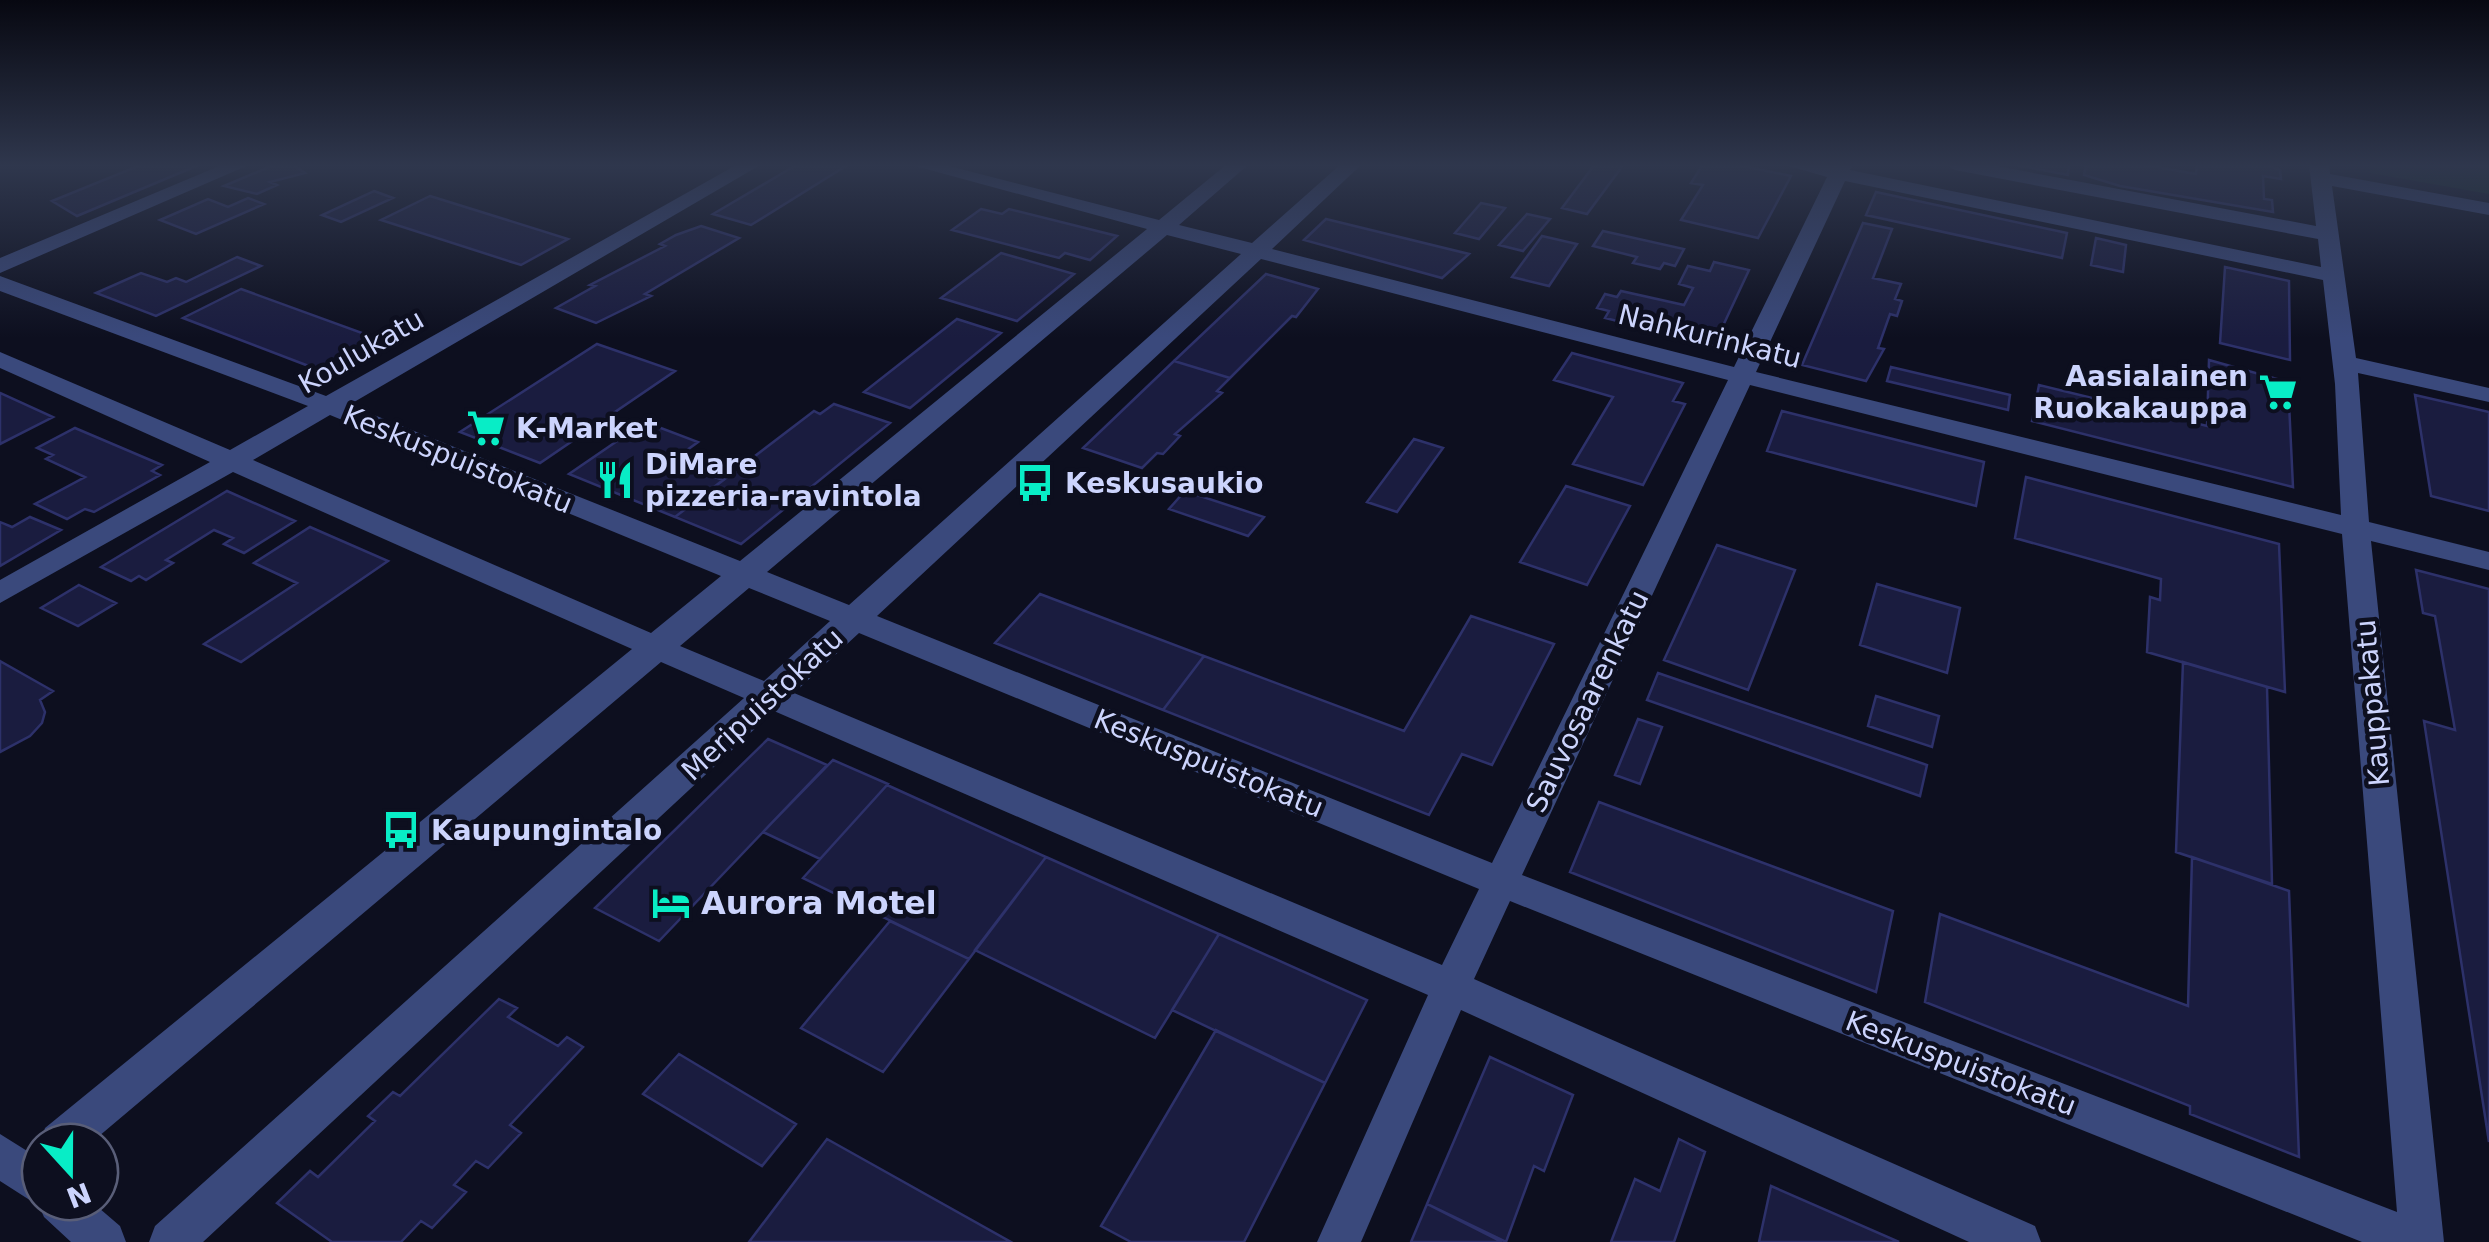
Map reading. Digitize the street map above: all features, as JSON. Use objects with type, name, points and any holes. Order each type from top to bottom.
[{"type":"street","points":[[0,266],[104,222]]},
{"type":"street","name":"Koulukatu","points":[[0,592],[650,222]]},
{"type":"street","name":"Nahkurinkatu","points":[[1147,222],[2489,561]]},
{"type":"street","points":[[84,1122],[1168,222]]},
{"type":"street","name":"Meripuistokatu","points":[[171,1242],[774,696],[854,618],[1287,222]]},
{"type":"street","name":"Sauvosaarenkatu","points":[[1340,1242],[1451,987],[1815,222]]},
{"type":"street","points":[[2085,222],[2334,276]]},
{"type":"street","points":[[2259,222],[2328,235]]},
{"type":"street","name":"Kauppakatu","points":[[2326,222],[2345,363],[2356,528],[2420,1242]]},
{"type":"street","name":"Keskuspuistokatu","points":[[0,284],[327,405],[1501,881],[2420,1242]]},
{"type":"street","points":[[0,360],[657,648],[1451,987],[2019,1242]]},
{"type":"street","points":[[2345,363],[2489,395]]},
{"type":"street","points":[[82,1222],[104,1242]]},
{"type":"building","points":[[165,222],[223,222],[196,234]]},
{"type":"building","points":[[387,222],[513,222],[568,239],[521,265]]},
{"type":"building","points":[[963,222],[1061,222],[1117,236],[1090,260],[1065,253],[1059,258],[952,230]]},
{"type":"building","points":[[1323,222],[1338,222],[1469,254],[1442,278],[1304,240]]},
{"type":"building","points":[[1465,222],[1493,222],[1479,239],[1455,233]]},
{"type":"building","points":[[1520,222],[1548,222],[1523,251],[1499,245]]},
{"type":"building","points":[[1689,222],[1767,222],[1758,238]]},
{"type":"building","points":[[1898,222],[2016,222],[2067,233],[2062,258]]},
{"type":"building","points":[[1863,223],[1892,229],[1873,278],[1901,284],[1895,299],[1902,301],[1897,316],[1890,314],[1878,348],[1884,349],[1866,381],[1802,365]]},
{"type":"building","points":[[701,226],[739,238],[645,294],[651,296],[596,323],[556,308],[595,286],[590,285],[665,246],[660,244]]},
{"type":"building","points":[[1603,231],[1684,249],[1675,266],[1664,263],[1660,269],[1633,263],[1637,257],[1593,246]]},
{"type":"building","points":[[1542,236],[1577,244],[1549,286],[1512,277]]},
{"type":"building","points":[[2096,238],[2126,245],[2123,272],[2091,265]]},
{"type":"building","points":[[1001,253],[1074,274],[1017,321],[941,298]]},
{"type":"building","points":[[237,257],[261,266],[156,316],[96,293],[141,273],[167,282],[176,278],[186,282]]},
{"type":"building","points":[[1714,262],[1749,270],[1714,345],[1605,318],[1609,311],[1597,308],[1605,294],[1617,297],[1621,291],[1684,305],[1693,288],[1679,284],[1688,266],[1710,271]]},
{"type":"building","points":[[2225,267],[2289,281],[2290,360],[2220,343]]},
{"type":"building","points":[[1266,274],[1318,289],[1296,317],[1292,316],[1230,378],[1174,361]]},
{"type":"building","points":[[241,289],[384,341],[327,373],[183,318]]},
{"type":"building","points":[[957,319],[1001,333],[910,408],[864,392]]},
{"type":"building","points":[[597,344],[675,371],[540,463],[460,432]]},
{"type":"building","points":[[1572,353],[1683,383],[1673,401],[1685,404],[1643,485],[1573,464],[1613,397],[1554,380]]},
{"type":"building","points":[[2209,360],[2288,382],[2293,487],[2032,421],[2039,385],[2207,426]]},
{"type":"building","points":[[1174,361],[1230,378],[1217,391],[1222,393],[1175,434],[1180,436],[1163,454],[1157,453],[1142,468],[1083,448]]},
{"type":"building","points":[[1891,367],[2010,395],[2008,410],[1887,381]]},
{"type":"building","points":[[0,393],[53,417],[0,444]]},
{"type":"building","points":[[2415,395],[2489,412],[2489,511],[2431,496]]},
{"type":"building","points":[[834,404],[890,423],[741,544],[675,517],[814,411],[820,414]]},
{"type":"building","points":[[1782,411],[1984,462],[1976,506],[1767,451]]},
{"type":"building","points":[[645,422],[698,442],[672,461],[723,480],[675,517],[569,474]]},
{"type":"building","points":[[75,428],[162,465],[152,471],[160,475],[94,512],[85,509],[67,519],[35,504],[85,477],[46,459],[53,455],[37,448]]},
{"type":"building","points":[[1414,439],[1443,448],[1397,512],[1367,502]]},
{"type":"building","points":[[2026,477],[2279,544],[2285,692],[2147,652],[2150,597],[2160,600],[2161,579],[2015,538]]},
{"type":"building","points":[[1566,486],[1630,506],[1587,585],[1520,562]]},
{"type":"building","points":[[227,491],[295,521],[244,553],[224,544],[233,538],[214,530],[166,560],[173,563],[146,580],[139,576],[131,581],[101,567]]},
{"type":"building","points":[[1185,491],[1264,517],[1248,536],[1169,509]]},
{"type":"building","points":[[30,517],[61,530],[0,566],[0,522],[12,527]]},
{"type":"building","points":[[310,527],[388,561],[241,662],[204,644],[297,583],[254,563]]},
{"type":"building","points":[[1717,545],[1795,570],[1748,690],[1664,660]]},
{"type":"building","points":[[2416,570],[2489,589],[2489,1142],[2424,721],[2455,730],[2435,616],[2423,613]]},
{"type":"building","points":[[1877,584],[1960,608],[1947,673],[1860,645]]},
{"type":"building","points":[[79,585],[116,603],[78,626],[41,608]]},
{"type":"building","points":[[1040,594],[1204,656],[1163,710],[995,643]]},
{"type":"building","points":[[1471,616],[1554,644],[1492,765],[1462,754],[1429,815],[1163,710],[1204,656],[1404,731]]},
{"type":"building","points":[[0,661],[53,691],[40,700],[45,712],[42,723],[30,736],[0,752]]},
{"type":"building","points":[[2183,662],[2267,687],[2272,884],[2176,852]]},
{"type":"building","points":[[1658,673],[1927,765],[1920,796],[1647,700]]},
{"type":"building","points":[[1876,696],[1939,716],[1932,747],[1868,726]]},
{"type":"building","points":[[1638,719],[1662,727],[1640,784],[1615,775]]},
{"type":"building","points":[[768,739],[827,765],[659,941],[595,908]]},
{"type":"building","points":[[833,760],[888,784],[820,859],[763,832]]},
{"type":"building","points":[[887,785],[1046,857],[969,959],[803,878]]},
{"type":"building","points":[[1599,802],[1893,911],[1876,992],[1570,872]]},
{"type":"building","points":[[1046,857],[1219,934],[1155,1038],[975,950]]},
{"type":"building","points":[[2192,857],[2289,891],[2299,1157],[2190,1114],[2190,1106],[1925,1002],[1940,914],[2188,1006]]},
{"type":"building","points":[[890,921],[969,959],[883,1072],[801,1028]]},
{"type":"building","points":[[1219,934],[1367,1000],[1325,1083],[1172,1010]]},
{"type":"building","points":[[499,999],[517,1008],[508,1017],[558,1046],[567,1037],[583,1047],[510,1125],[521,1133],[488,1168],[476,1161],[454,1185],[466,1192],[432,1228],[421,1221],[401,1242],[332,1242],[277,1203],[310,1171],[318,1177],[375,1121],[368,1116],[393,1092],[400,1096]]},
{"type":"building","points":[[1216,1030],[1325,1083],[1244,1242],[1131,1242],[1101,1226]]},
{"type":"building","points":[[679,1054],[796,1124],[762,1166],[643,1094]]},
{"type":"building","points":[[1490,1057],[1573,1095],[1544,1171],[1534,1166],[1506,1242],[1427,1204]]},
{"type":"building","points":[[827,1139],[1011,1242],[749,1242]]},
{"type":"building","points":[[1679,1139],[1705,1152],[1674,1242],[1611,1242],[1635,1179],[1660,1191]]},
{"type":"building","points":[[1771,1186],[1899,1242],[1759,1242]]},
{"type":"building","points":[[1427,1204],[1502,1242],[1411,1242]]},
{"type":"place","name":"Aasialainen Ruokakauppa","points":[[2278,392]]},
{"type":"place","name":"K-Market","points":[[486,428]]},
{"type":"place","name":"DiMare pizzeria-ravintola","points":[[615,480]]},
{"type":"place","name":"Keskusaukio","points":[[1035,483]]},
{"type":"place","name":"Kaupungintalo","points":[[401,830]]},
{"type":"place","name":"Aurora Motel","points":[[671,903]]}]
